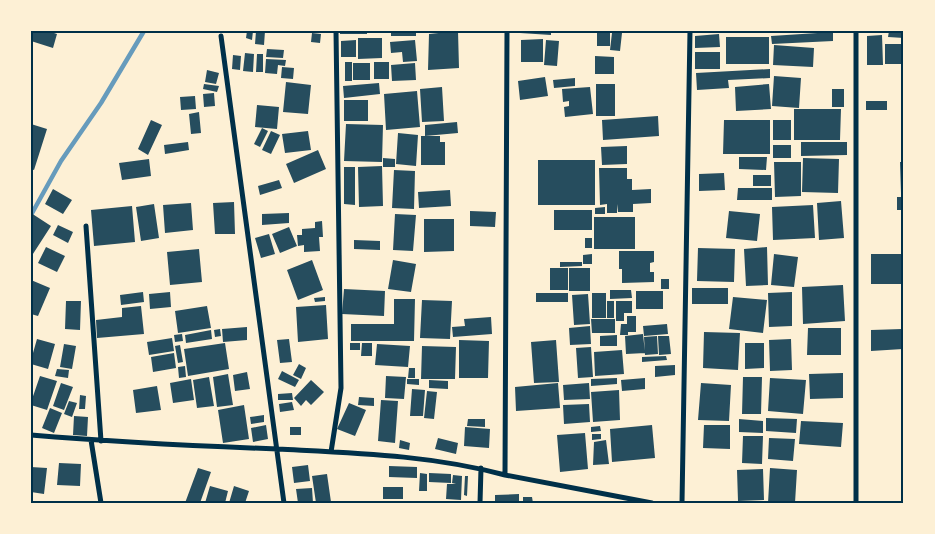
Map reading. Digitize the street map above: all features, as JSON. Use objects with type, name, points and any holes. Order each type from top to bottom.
[{"type":"street","points":[[331,452],[341,388],[336,31]]},
{"type":"street","points":[[505,475],[507,31]]},
{"type":"street","points":[[682,503],[690,31]]},
{"type":"street","points":[[856,31],[856,503]]},
{"type":"street","points":[[221,36],[284,503]]},
{"type":"street","points":[[86,226],[101,441]]},
{"type":"street","points":[[31,435],[101,441],[416,458],[481,468],[505,475],[652,503]]},
{"type":"street","points":[[91,440],[101,503]]},
{"type":"street","points":[[480,503],[481,468]]},
{"type":"building","points":[[31,31],[48,31],[57,34],[53,48],[31,41]]},
{"type":"building","points":[[247,31],[253,31],[252,40],[246,38]]},
{"type":"building","points":[[256,31],[265,31],[264,45],[255,44]]},
{"type":"building","points":[[340,31],[367,31],[367,34],[340,34]]},
{"type":"building","points":[[391,31],[416,31],[416,36],[391,36]]},
{"type":"building","points":[[458,31],[459,68],[428,70],[429,34]]},
{"type":"building","points":[[520,31],[551,31],[551,35],[520,33]]},
{"type":"building","points":[[889,31],[904,31],[904,38],[888,37]]},
{"type":"building","points":[[610,32],[610,46],[597,46],[597,33]]},
{"type":"building","points":[[833,32],[833,41],[772,44],[771,36]]},
{"type":"building","points":[[312,33],[321,34],[320,43],[311,42]]},
{"type":"building","points":[[612,33],[622,33],[620,51],[610,50]]},
{"type":"building","points":[[719,34],[720,47],[695,48],[695,36]]},
{"type":"building","points":[[882,35],[883,65],[867,65],[867,36]]},
{"type":"building","points":[[726,37],[769,37],[769,64],[726,64]]},
{"type":"building","points":[[358,38],[382,38],[382,58],[358,59]]},
{"type":"building","points":[[543,39],[543,62],[521,62],[521,40]]},
{"type":"building","points":[[356,40],[356,57],[341,57],[341,41]]},
{"type":"building","points":[[415,40],[417,61],[403,62],[402,52],[391,53],[390,42]]},
{"type":"building","points":[[546,40],[559,41],[557,66],[544,65]]},
{"type":"building","points":[[885,44],[904,44],[904,64],[885,64]]},
{"type":"building","points":[[774,45],[814,48],[813,67],[773,65]]},
{"type":"building","points":[[267,49],[284,50],[283,58],[266,57]]},
{"type":"building","points":[[695,52],[720,52],[720,69],[695,69]]},
{"type":"building","points":[[245,53],[254,54],[253,72],[243,71]]},
{"type":"building","points":[[257,54],[263,54],[263,72],[256,72]]},
{"type":"building","points":[[233,55],[241,56],[240,70],[232,69]]},
{"type":"building","points":[[595,56],[614,57],[614,74],[595,74]]},
{"type":"building","points":[[266,59],[286,60],[285,66],[278,65],[277,74],[265,73]]},
{"type":"building","points":[[345,62],[352,62],[352,81],[345,81]]},
{"type":"building","points":[[374,62],[389,62],[389,79],[374,79]]},
{"type":"building","points":[[353,63],[370,63],[370,80],[353,80]]},
{"type":"building","points":[[415,63],[416,80],[392,81],[391,65]]},
{"type":"building","points":[[282,67],[294,68],[293,79],[281,78]]},
{"type":"building","points":[[770,69],[770,78],[728,80],[729,88],[697,90],[696,73]]},
{"type":"building","points":[[207,70],[219,73],[216,84],[205,82]]},
{"type":"building","points":[[774,76],[801,78],[799,108],[772,106]]},
{"type":"building","points":[[545,77],[548,96],[520,100],[518,81]]},
{"type":"building","points":[[575,78],[575,86],[554,88],[553,80]]},
{"type":"building","points":[[286,82],[311,85],[308,114],[283,112]]},
{"type":"building","points":[[379,83],[380,94],[344,98],[343,86]]},
{"type":"building","points":[[204,84],[219,86],[217,92],[203,89]]},
{"type":"building","points":[[596,84],[615,84],[615,116],[596,116]]},
{"type":"building","points":[[769,84],[771,109],[736,111],[735,87]]},
{"type":"building","points":[[442,87],[444,121],[422,122],[420,89]]},
{"type":"building","points":[[590,87],[593,114],[565,117],[564,107],[569,106],[569,101],[563,102],[562,89]]},
{"type":"building","points":[[832,89],[844,89],[844,107],[832,107]]},
{"type":"building","points":[[417,91],[420,127],[386,130],[384,94]]},
{"type":"building","points":[[214,93],[215,106],[204,107],[203,94]]},
{"type":"building","points":[[195,96],[196,109],[181,110],[180,97]]},
{"type":"building","points":[[344,100],[368,100],[368,121],[344,121]]},
{"type":"building","points":[[866,101],[887,101],[887,110],[866,110]]},
{"type":"building","points":[[257,105],[279,107],[277,129],[255,127]]},
{"type":"building","points":[[794,109],[841,109],[840,140],[794,140]]},
{"type":"building","points":[[199,112],[201,133],[191,134],[189,114]]},
{"type":"building","points":[[658,116],[659,136],[603,140],[602,120]]},
{"type":"building","points":[[151,120],[162,125],[148,155],[138,149]]},
{"type":"building","points":[[724,120],[770,120],[770,154],[723,154]]},
{"type":"building","points":[[773,120],[791,120],[791,140],[773,140]]},
{"type":"building","points":[[457,122],[458,133],[425,136],[425,125]]},
{"type":"building","points":[[31,124],[47,129],[34,170],[31,169]]},
{"type":"building","points":[[346,124],[383,125],[382,162],[344,161]]},
{"type":"building","points":[[262,128],[268,131],[260,147],[254,144]]},
{"type":"building","points":[[271,131],[280,135],[271,154],[262,150]]},
{"type":"building","points":[[308,131],[311,150],[285,153],[282,134]]},
{"type":"building","points":[[398,133],[418,135],[416,166],[396,164]]},
{"type":"building","points":[[421,136],[440,136],[440,142],[445,142],[445,165],[421,165]]},
{"type":"building","points":[[188,142],[189,150],[165,154],[164,145]]},
{"type":"building","points":[[801,142],[847,142],[847,155],[801,156]]},
{"type":"building","points":[[773,145],[791,145],[791,158],[773,158]]},
{"type":"building","points":[[627,146],[627,164],[602,165],[601,147]]},
{"type":"building","points":[[318,150],[326,169],[294,183],[286,164]]},
{"type":"building","points":[[739,157],[767,157],[766,170],[739,169]]},
{"type":"building","points":[[383,158],[395,159],[395,167],[383,167]]},
{"type":"building","points":[[803,158],[839,159],[838,193],[802,192]]},
{"type":"building","points":[[149,159],[151,176],[122,180],[119,163]]},
{"type":"building","points":[[538,160],[595,160],[595,205],[538,205]]},
{"type":"building","points":[[774,162],[801,162],[801,196],[775,197]]},
{"type":"building","points":[[900,162],[904,162],[904,193],[901,193]]},
{"type":"building","points":[[382,166],[383,206],[359,207],[358,167]]},
{"type":"building","points":[[344,167],[355,167],[355,205],[344,204]]},
{"type":"building","points":[[599,168],[627,168],[627,179],[632,179],[632,190],[651,189],[651,203],[633,204],[633,212],[618,212],[617,204],[617,213],[607,213],[607,204],[600,205]]},
{"type":"building","points":[[394,170],[415,171],[414,209],[392,208]]},
{"type":"building","points":[[724,173],[725,190],[699,191],[699,174]]},
{"type":"building","points":[[753,175],[771,175],[771,186],[753,186]]},
{"type":"building","points":[[279,180],[282,188],[260,195],[258,186]]},
{"type":"building","points":[[738,188],[772,188],[772,200],[737,200]]},
{"type":"building","points":[[53,189],[72,200],[63,214],[45,204]]},
{"type":"building","points":[[450,190],[451,206],[419,208],[418,192]]},
{"type":"building","points":[[897,197],[904,197],[904,210],[897,210]]},
{"type":"building","points":[[841,201],[844,238],[819,240],[817,203]]},
{"type":"building","points":[[234,202],[235,234],[215,234],[213,203]]},
{"type":"building","points":[[191,203],[193,230],[165,233],[163,205]]},
{"type":"building","points":[[154,204],[159,238],[141,241],[136,207]]},
{"type":"building","points":[[813,205],[815,238],[773,240],[772,207]]},
{"type":"building","points":[[132,206],[135,242],[94,246],[91,210]]},
{"type":"building","points":[[605,207],[605,214],[595,214],[595,208]]},
{"type":"building","points":[[554,210],[592,210],[592,230],[554,230]]},
{"type":"building","points":[[470,211],[496,212],[495,227],[470,226]]},
{"type":"building","points":[[729,211],[760,214],[757,241],[726,238]]},
{"type":"building","points":[[31,213],[51,226],[31,257]]},
{"type":"building","points":[[289,213],[289,223],[262,225],[262,214]]},
{"type":"building","points":[[395,214],[416,215],[413,251],[393,250]]},
{"type":"building","points":[[594,217],[635,217],[635,249],[594,249]]},
{"type":"building","points":[[424,219],[454,219],[454,251],[424,252]]},
{"type":"building","points":[[322,221],[323,237],[319,237],[320,251],[304,252],[304,245],[298,246],[297,235],[302,235],[302,229],[315,228],[315,222]]},
{"type":"building","points":[[58,225],[73,232],[68,243],[53,235]]},
{"type":"building","points":[[289,227],[297,246],[280,253],[272,234]]},
{"type":"building","points":[[269,234],[275,254],[261,258],[255,238]]},
{"type":"building","points":[[585,238],[592,238],[592,248],[585,248]]},
{"type":"building","points":[[354,240],[380,241],[380,250],[354,249]]},
{"type":"building","points":[[46,247],[65,256],[57,272],[38,263]]},
{"type":"building","points":[[767,247],[768,285],[746,286],[744,249]]},
{"type":"building","points":[[698,248],[735,249],[734,282],[697,281]]},
{"type":"building","points":[[199,249],[202,282],[170,285],[167,252]]},
{"type":"building","points":[[619,251],[654,251],[654,262],[650,263],[650,272],[654,272],[654,282],[622,283],[622,269],[619,269]]},
{"type":"building","points":[[592,254],[592,264],[583,264],[583,255]]},
{"type":"building","points":[[774,254],[798,257],[794,287],[771,285]]},
{"type":"building","points":[[871,254],[903,254],[903,284],[871,284]]},
{"type":"building","points":[[312,260],[323,290],[298,300],[287,270]]},
{"type":"building","points":[[393,260],[416,264],[411,292],[388,289]]},
{"type":"building","points":[[560,262],[582,262],[582,266],[560,267]]},
{"type":"building","points":[[550,268],[568,268],[568,290],[550,290]]},
{"type":"building","points":[[569,268],[590,268],[590,291],[569,291]]},
{"type":"building","points":[[661,279],[669,279],[669,289],[661,289]]},
{"type":"building","points":[[31,280],[50,288],[38,316],[31,314]]},
{"type":"building","points":[[843,285],[845,321],[803,324],[802,287]]},
{"type":"building","points":[[692,288],[728,288],[728,304],[692,304]]},
{"type":"building","points":[[344,289],[385,291],[384,316],[342,314]]},
{"type":"building","points":[[610,290],[631,290],[632,298],[610,299]]},
{"type":"building","points":[[636,291],[663,291],[663,309],[636,309]]},
{"type":"building","points":[[143,292],[144,302],[121,305],[120,295]]},
{"type":"building","points":[[170,292],[171,307],[150,309],[149,294]]},
{"type":"building","points":[[792,292],[792,326],[769,327],[768,293]]},
{"type":"building","points":[[536,293],[568,293],[568,302],[536,302]]},
{"type":"building","points":[[592,293],[606,293],[606,318],[592,318]]},
{"type":"building","points":[[588,294],[590,324],[574,325],[572,295]]},
{"type":"building","points":[[325,297],[325,301],[315,302],[314,298]]},
{"type":"building","points":[[733,297],[767,300],[763,333],[729,329]]},
{"type":"building","points":[[394,299],[415,299],[414,341],[351,341],[351,324],[394,324]]},
{"type":"building","points":[[422,300],[452,301],[450,339],[420,338]]},
{"type":"building","points":[[66,301],[81,301],[80,330],[65,329]]},
{"type":"building","points":[[607,301],[614,301],[614,318],[607,318]]},
{"type":"building","points":[[616,301],[632,301],[632,313],[624,313],[624,321],[616,321]]},
{"type":"building","points":[[326,305],[328,339],[298,342],[296,307]]},
{"type":"building","points":[[141,306],[144,334],[97,338],[96,320],[122,317],[122,308]]},
{"type":"building","points":[[207,306],[211,328],[178,333],[175,311]]},
{"type":"building","points":[[627,316],[636,316],[636,332],[620,335],[621,324],[627,324]]},
{"type":"building","points":[[491,317],[492,334],[453,337],[452,327],[465,326],[464,319]]},
{"type":"building","points":[[591,319],[615,319],[615,333],[592,333]]},
{"type":"building","points":[[667,324],[668,334],[644,336],[643,326]]},
{"type":"building","points":[[590,326],[591,344],[570,345],[569,328]]},
{"type":"building","points":[[247,327],[247,340],[223,342],[222,329]]},
{"type":"building","points":[[808,328],[841,328],[841,355],[807,355]]},
{"type":"building","points":[[220,329],[221,336],[215,337],[214,330]]},
{"type":"building","points":[[902,329],[903,349],[871,351],[871,330]]},
{"type":"building","points":[[211,330],[212,339],[186,343],[185,335]]},
{"type":"building","points":[[704,332],[740,333],[738,370],[703,368]]},
{"type":"building","points":[[182,334],[183,341],[175,342],[174,335]]},
{"type":"building","points":[[643,334],[645,353],[626,354],[625,336]]},
{"type":"building","points":[[617,335],[617,346],[600,346],[600,336]]},
{"type":"building","points":[[657,336],[658,354],[645,355],[644,337]]},
{"type":"building","points":[[658,336],[669,336],[671,354],[659,355]]},
{"type":"building","points":[[172,338],[174,351],[149,355],[147,342]]},
{"type":"building","points":[[37,339],[55,344],[48,369],[31,364]]},
{"type":"building","points":[[289,339],[292,362],[280,363],[277,340]]},
{"type":"building","points":[[791,339],[792,370],[770,371],[769,340]]},
{"type":"building","points":[[459,340],[489,341],[488,378],[459,378]]},
{"type":"building","points":[[556,340],[559,382],[534,383],[531,342]]},
{"type":"building","points":[[225,343],[229,369],[188,376],[184,349]]},
{"type":"building","points":[[350,343],[360,343],[360,350],[350,350]]},
{"type":"building","points":[[362,343],[372,343],[372,356],[361,356]]},
{"type":"building","points":[[745,343],[764,343],[764,368],[745,369]]},
{"type":"building","points":[[64,344],[76,346],[72,369],[60,367]]},
{"type":"building","points":[[377,344],[410,346],[408,367],[375,365]]},
{"type":"building","points":[[180,345],[183,362],[178,363],[175,346]]},
{"type":"building","points":[[422,346],[456,347],[455,379],[421,379]]},
{"type":"building","points":[[591,347],[593,377],[578,378],[576,348]]},
{"type":"building","points":[[622,350],[624,374],[595,376],[594,352]]},
{"type":"building","points":[[174,353],[176,368],[153,372],[151,357]]},
{"type":"building","points":[[666,356],[667,360],[642,362],[642,357]]},
{"type":"building","points":[[299,364],[306,368],[301,379],[293,375]]},
{"type":"building","points":[[675,365],[675,375],[655,377],[655,366]]},
{"type":"building","points":[[185,366],[186,377],[179,378],[178,367]]},
{"type":"building","points":[[409,368],[415,368],[415,378],[408,378]]},
{"type":"building","points":[[57,369],[69,370],[68,378],[55,376]]},
{"type":"building","points":[[282,371],[299,380],[295,387],[278,379]]},
{"type":"building","points":[[247,372],[250,389],[235,391],[233,375]]},
{"type":"building","points":[[843,373],[843,398],[810,399],[809,374]]},
{"type":"building","points":[[228,374],[233,405],[217,407],[213,377]]},
{"type":"building","points":[[40,376],[57,381],[47,410],[31,405]]},
{"type":"building","points":[[386,376],[406,377],[404,399],[385,398]]},
{"type":"building","points":[[209,377],[214,406],[197,408],[193,380]]},
{"type":"building","points":[[743,377],[762,377],[761,414],[742,414]]},
{"type":"building","points":[[617,378],[617,384],[591,386],[591,379]]},
{"type":"building","points":[[645,378],[645,389],[622,391],[621,380]]},
{"type":"building","points":[[770,378],[806,380],[803,414],[768,411]]},
{"type":"building","points":[[191,379],[194,400],[173,403],[170,383]]},
{"type":"building","points":[[407,379],[419,379],[419,385],[407,384]]},
{"type":"building","points":[[311,380],[324,392],[311,405],[306,400],[301,406],[294,398]]},
{"type":"building","points":[[429,380],[448,381],[448,389],[429,388]]},
{"type":"building","points":[[61,383],[73,387],[64,410],[53,406]]},
{"type":"building","points":[[558,383],[560,408],[516,411],[515,387]]},
{"type":"building","points":[[589,383],[590,399],[564,400],[563,385]]},
{"type":"building","points":[[701,383],[731,385],[729,421],[698,420]]},
{"type":"building","points":[[157,386],[161,410],[136,413],[133,390]]},
{"type":"building","points":[[412,389],[425,390],[423,416],[410,416]]},
{"type":"building","points":[[619,390],[620,420],[593,422],[591,392]]},
{"type":"building","points":[[427,391],[437,392],[434,419],[424,418]]},
{"type":"building","points":[[292,393],[293,400],[278,400],[278,394]]},
{"type":"building","points":[[80,395],[86,396],[85,409],[79,409]]},
{"type":"building","points":[[359,397],[374,398],[374,406],[358,405]]},
{"type":"building","points":[[381,400],[398,401],[395,443],[378,441]]},
{"type":"building","points":[[69,401],[77,403],[72,417],[64,414]]},
{"type":"building","points":[[292,402],[294,410],[280,412],[279,404]]},
{"type":"building","points":[[349,403],[366,410],[355,436],[337,429]]},
{"type":"building","points":[[589,404],[590,422],[564,424],[563,405]]},
{"type":"building","points":[[244,405],[249,439],[223,443],[218,410]]},
{"type":"building","points":[[50,408],[62,413],[54,433],[42,428]]},
{"type":"building","points":[[264,415],[264,422],[251,424],[250,417]]},
{"type":"building","points":[[74,416],[88,417],[87,436],[73,435]]},
{"type":"building","points":[[766,418],[797,419],[796,433],[766,431]]},
{"type":"building","points":[[468,419],[485,419],[485,427],[467,426]]},
{"type":"building","points":[[739,419],[763,421],[763,433],[739,432]]},
{"type":"building","points":[[801,421],[843,423],[841,447],[799,444]]},
{"type":"building","points":[[266,425],[268,439],[253,442],[251,428]]},
{"type":"building","points":[[652,425],[655,458],[612,462],[610,429]]},
{"type":"building","points":[[704,425],[730,425],[730,449],[703,448]]},
{"type":"building","points":[[600,426],[601,431],[591,432],[591,427]]},
{"type":"building","points":[[290,427],[301,427],[301,435],[290,435]]},
{"type":"building","points":[[465,427],[490,429],[489,448],[464,446]]},
{"type":"building","points":[[585,433],[588,469],[560,472],[557,435]]},
{"type":"building","points":[[592,434],[601,434],[601,439],[592,440]]},
{"type":"building","points":[[743,436],[763,436],[762,464],[742,463]]},
{"type":"building","points":[[438,438],[458,443],[456,454],[435,449]]},
{"type":"building","points":[[769,438],[795,439],[793,461],[768,459]]},
{"type":"building","points":[[400,440],[410,443],[409,450],[399,448]]},
{"type":"building","points":[[606,440],[609,464],[593,465],[594,442]]},
{"type":"building","points":[[59,463],[81,464],[80,486],[57,485]]},
{"type":"building","points":[[308,465],[310,481],[294,483],[292,467]]},
{"type":"building","points":[[389,466],[417,467],[417,478],[389,477]]},
{"type":"building","points":[[31,467],[47,468],[44,494],[31,492]]},
{"type":"building","points":[[198,468],[211,472],[200,503],[185,503]]},
{"type":"building","points":[[770,468],[797,470],[795,503],[768,503]]},
{"type":"building","points":[[763,469],[764,500],[738,501],[737,470]]},
{"type":"building","points":[[420,473],[427,474],[427,491],[419,491]]},
{"type":"building","points":[[429,473],[451,474],[451,483],[429,482]]},
{"type":"building","points":[[327,474],[331,502],[316,503],[312,476]]},
{"type":"building","points":[[453,475],[462,476],[461,500],[446,499],[447,484],[456,484],[452,483]]},
{"type":"building","points":[[465,476],[468,476],[467,496],[464,495]]},
{"type":"building","points":[[210,486],[228,491],[225,503],[205,503]]},
{"type":"building","points":[[234,486],[249,491],[245,503],[229,503]]},
{"type":"building","points":[[383,487],[403,487],[403,499],[383,499]]},
{"type":"building","points":[[312,488],[313,503],[298,503],[296,489]]},
{"type":"building","points":[[519,494],[519,503],[495,503],[495,495]]},
{"type":"building","points":[[523,497],[532,497],[533,503],[523,503]]},
{"type":"waterway","points":[[31,215],[61,161],[101,103],[144,31]]}]
